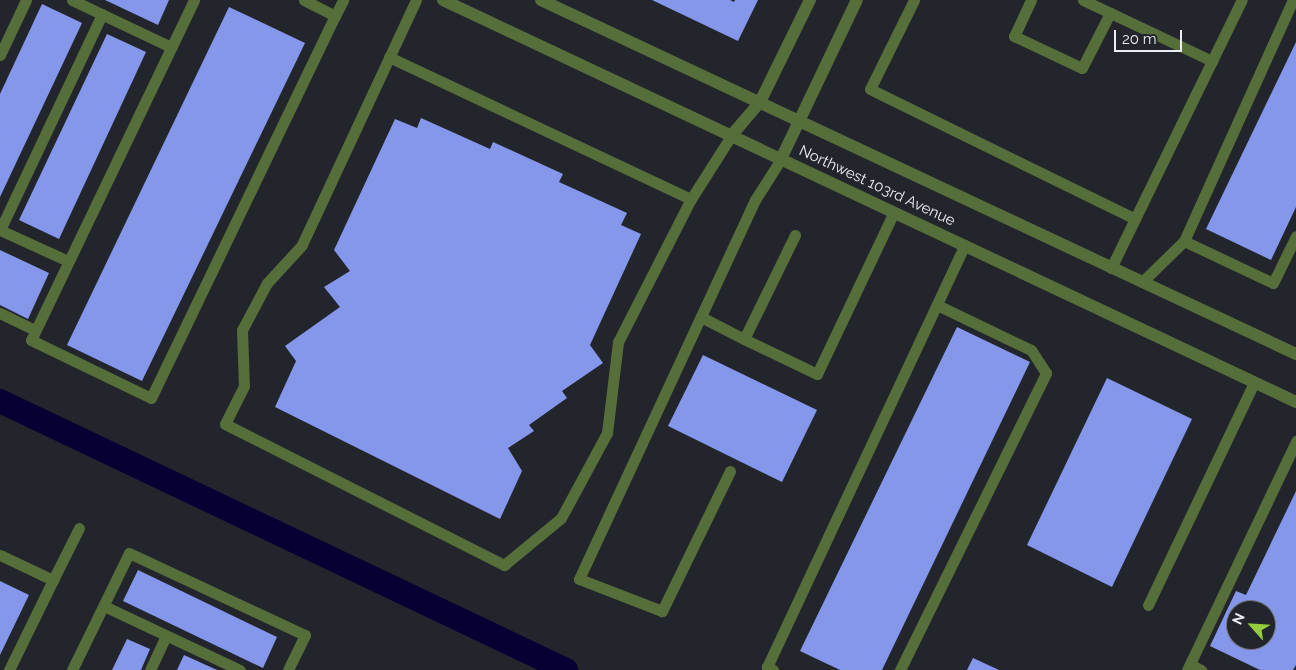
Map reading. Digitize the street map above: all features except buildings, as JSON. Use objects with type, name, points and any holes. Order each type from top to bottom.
[{"type":"street","name":"Northwest 103rd Avenue","points":[[443,0],[1296,402]]},
{"type":"street","name":"Northwest 103rd Avenue","points":[[541,0],[1296,354]]},
{"type":"street","points":[[731,136],[760,102],[810,0]]},
{"type":"street","points":[[781,158],[858,0]]},
{"type":"lane","points":[[0,55],[26,0]]},
{"type":"lane","points":[[72,0],[171,47]]},
{"type":"lane","points":[[194,0],[31,340],[151,398],[343,0]]},
{"type":"lane","points":[[304,0],[335,16]]},
{"type":"lane","points":[[416,0],[302,246],[267,283],[242,330],[244,386],[224,424],[504,565],[561,518],[607,433],[618,342],[691,199],[731,136]]},
{"type":"lane","points":[[914,0],[870,89],[1135,219]]},
{"type":"lane","points":[[1031,0],[1014,36],[1082,68],[1110,13]]},
{"type":"lane","points":[[1082,0],[1212,61]]},
{"type":"lane","points":[[1111,268],[1242,0]]},
{"type":"lane","points":[[1142,282],[1184,241],[1293,0]]},
{"type":"lane","points":[[68,262],[0,230],[102,14]]},
{"type":"lane","points":[[390,56],[691,199]]},
{"type":"lane","points":[[730,470],[662,611],[579,579],[755,200],[781,158]]},
{"type":"lane","points":[[701,317],[817,374],[894,212]]},
{"type":"lane","points":[[744,339],[795,235]]},
{"type":"lane","points":[[1184,241],[1273,283],[1296,236]]},
{"type":"lane","points":[[773,670],[767,667],[965,245]]},
{"type":"lane","points":[[900,670],[1046,373],[1031,350],[937,305]]},
{"type":"lane","points":[[0,313],[35,330]]},
{"type":"lane","points":[[1148,605],[1254,383]]},
{"type":"lane","points":[[1201,670],[1188,667],[1296,442]]},
{"type":"lane","points":[[1285,465],[1296,470]]},
{"type":"lane","points":[[9,670],[79,528]]},
{"type":"lane","points":[[72,670],[129,553],[305,635],[288,670]]},
{"type":"lane","points":[[0,555],[53,580]]},
{"type":"lane","points":[[104,606],[237,669]]},
{"type":"lane","points":[[150,670],[166,635]]},
{"type":"waterway","points":[[0,401],[566,670]]}]
